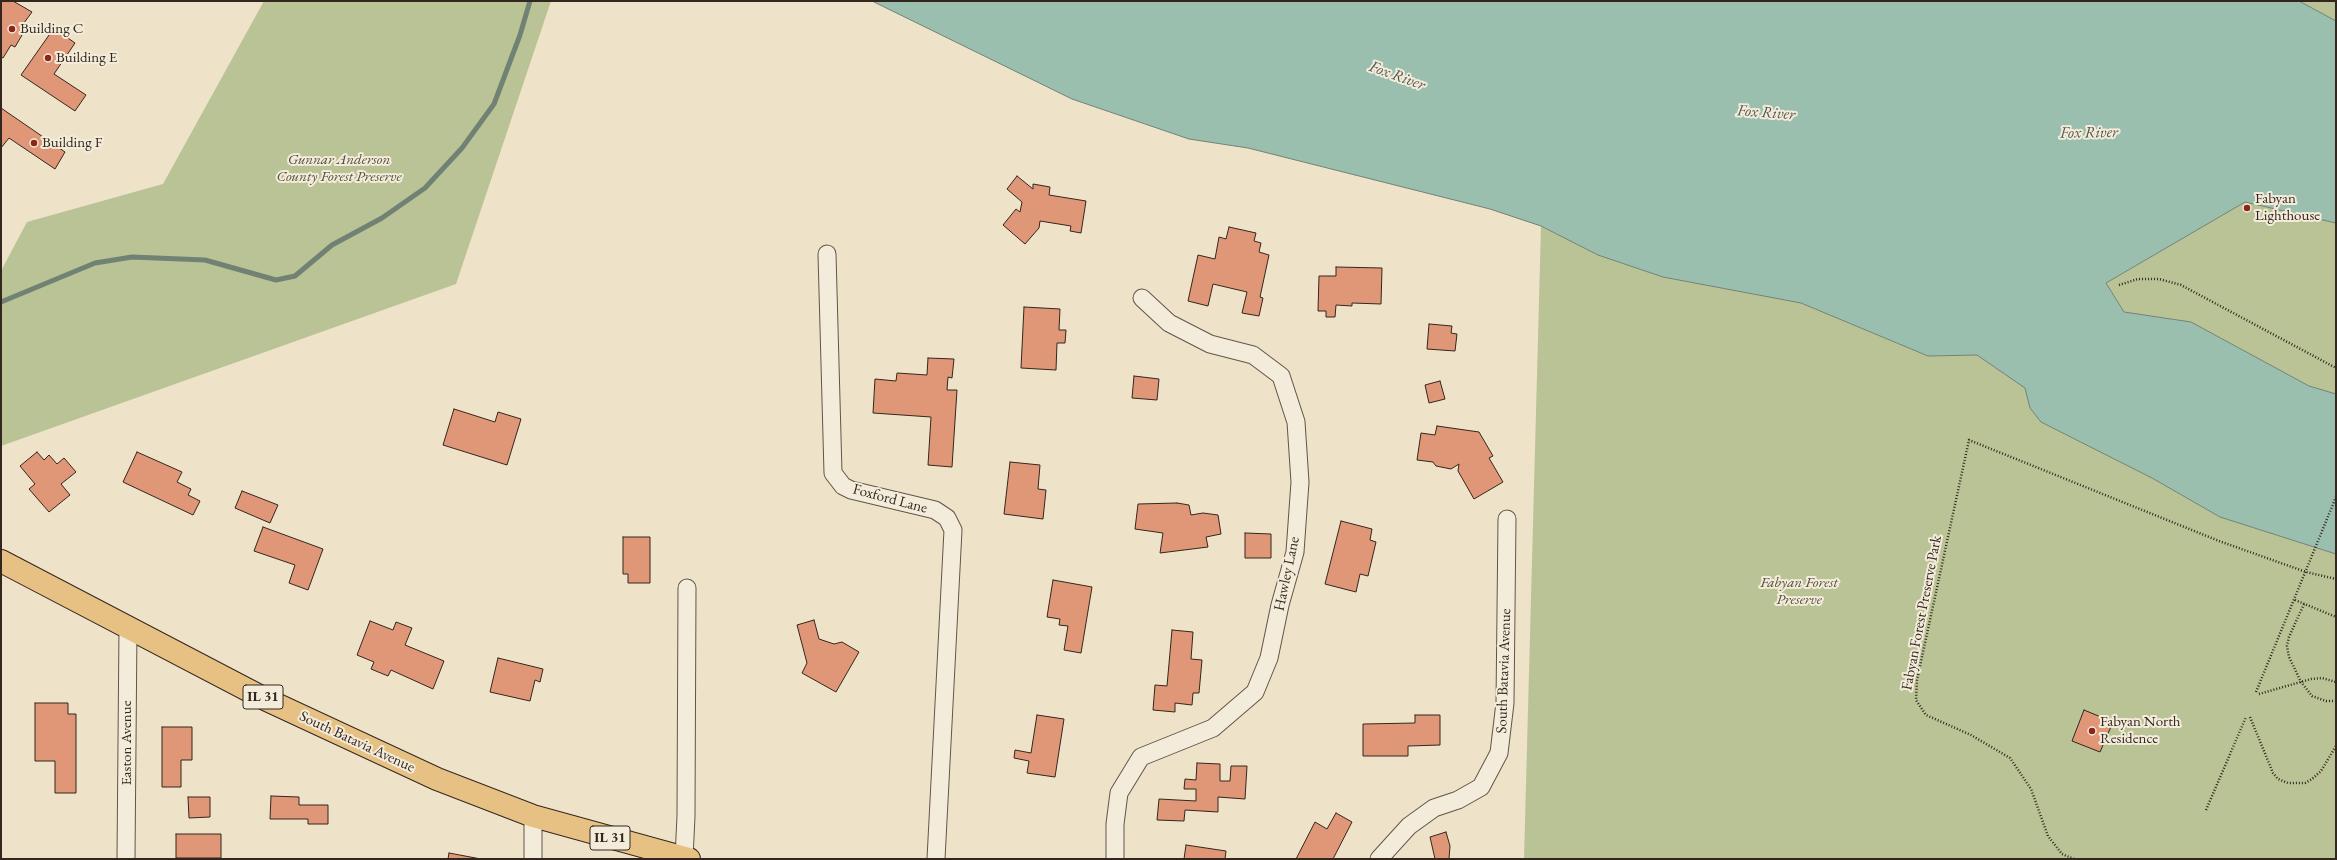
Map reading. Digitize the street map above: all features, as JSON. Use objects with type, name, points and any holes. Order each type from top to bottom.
[{"type":"main road","name":"South Batavia Avenue","points":[[1,561],[341,735],[437,779],[533,816],[686,858]]},
{"type":"street","name":"Foxford Lane","points":[[827,254],[833,473],[843,486],[851,490],[935,510],[947,518],[953,530],[936,859]]},
{"type":"street","name":"Hawley Lane","points":[[1115,859],[1115,824],[1119,793],[1142,757],[1212,728],[1255,692],[1269,658],[1280,605],[1295,552],[1300,482],[1296,422],[1281,376],[1253,355],[1210,344],[1168,323],[1142,298]]},
{"type":"street","name":"South Batavia Avenue","points":[[1379,859],[1416,822],[1434,808],[1458,800],[1480,787],[1499,753],[1505,703],[1508,520]]},
{"type":"street","points":[[686,858],[687,588]]},
{"type":"street","name":"Easton Avenue","points":[[126,859],[128,627]]},
{"type":"street","points":[[533,816],[533,859]]},
{"type":"path","points":[[2119,285],[2138,279],[2152,279],[2181,285],[2336,368]]},
{"type":"path","name":"Fabyan Forest Preserve Park","points":[[2074,859],[2062,854],[2048,836],[2031,789],[2010,758],[1972,735],[1926,715],[1916,700],[1916,680],[1969,440],[2219,541],[2306,572]]},
{"type":"path","points":[[2256,692],[2336,497]]},
{"type":"path","points":[[2306,572],[2336,579]]},
{"type":"path","points":[[2295,600],[2336,617]]},
{"type":"path","points":[[2304,604],[2289,636],[2289,657],[2301,682],[2312,696],[2318,700],[2336,701]]},
{"type":"path","points":[[2259,694],[2301,682],[2322,678],[2336,682]]},
{"type":"path","points":[[2206,810],[2246,717]]},
{"type":"path","points":[[2250,718],[2272,773],[2278,779],[2288,783],[2305,783],[2312,779],[2321,771],[2336,746]]},
{"type":"green space","name":"Gunnar Anderson County Forest Preserve","points":[[264,1],[551,1],[456,284],[1,446],[1,271],[27,222],[163,184]]},
{"type":"green space","points":[[2299,1],[2336,1],[2336,21]]},
{"type":"green space","points":[[2245,202],[2336,223],[2336,394],[2309,386],[2191,322],[2124,312],[2106,283]]},
{"type":"green space","name":"Fabyan Forest Preserve","points":[[1541,226],[1598,255],[1663,277],[1801,303],[1928,356],[1977,355],[2026,388],[2030,407],[2041,422],[2152,478],[2220,517],[2336,554],[2336,859],[1524,859]]},
{"type":"water","name":"Fox River","points":[[872,1],[2299,1],[2336,21],[2336,223],[2245,202],[2106,283],[2124,312],[2191,322],[2309,386],[2336,394],[2336,554],[2220,517],[2152,478],[2041,422],[2030,408],[2025,388],[1977,355],[1928,356],[1801,303],[1663,277],[1598,255],[1541,226],[1490,209],[1248,148],[1189,139],[1072,99]]},
{"type":"building","name":"Building C","points":[[1,1],[13,1],[32,12],[21,27],[25,30],[15,47],[11,45],[3,58],[1,57]]},
{"type":"building","name":"Building E","points":[[54,28],[75,43],[54,74],[86,95],[75,111],[21,75]]},
{"type":"building","name":"Building F","points":[[1,108],[65,152],[55,169],[9,138],[1,148]]},
{"type":"building","points":[[1017,176],[1033,189],[1033,184],[1050,187],[1049,195],[1086,201],[1081,233],[1070,231],[1071,226],[1040,221],[1039,228],[1025,244],[1003,225],[1016,209],[1020,212],[1022,202],[1007,189]]},
{"type":"building","points":[[1229,227],[1256,233],[1254,241],[1261,243],[1259,252],[1269,255],[1260,297],[1263,298],[1259,316],[1242,313],[1247,292],[1213,284],[1208,306],[1188,301],[1198,255],[1215,259],[1219,237],[1226,239]]},
{"type":"building","points":[[1336,267],[1382,268],[1381,304],[1352,303],[1352,306],[1336,305],[1335,317],[1326,317],[1326,311],[1318,311],[1319,276],[1336,276]]},
{"type":"building","points":[[1024,307],[1060,309],[1059,330],[1066,330],[1065,343],[1057,343],[1056,370],[1021,368]]},
{"type":"building","points":[[1429,324],[1452,326],[1451,333],[1457,334],[1455,351],[1427,349]]},
{"type":"building","points":[[928,358],[954,359],[952,378],[948,377],[947,390],[957,390],[952,467],[928,465],[931,417],[873,413],[875,379],[896,381],[897,373],[927,375]]},
{"type":"building","points":[[1134,376],[1159,379],[1157,400],[1132,398]]},
{"type":"building","points":[[1440,381],[1445,399],[1429,403],[1425,385]]},
{"type":"building","points":[[454,409],[495,422],[498,412],[521,419],[507,465],[443,445]]},
{"type":"building","points":[[1437,426],[1479,432],[1493,456],[1489,458],[1503,482],[1474,499],[1458,471],[1459,464],[1451,469],[1436,466],[1433,462],[1417,460],[1421,433],[1435,435]]},
{"type":"building","points":[[37,452],[44,460],[49,455],[57,464],[64,458],[76,472],[61,484],[70,495],[49,512],[29,489],[35,484],[20,466]]},
{"type":"building","points":[[137,452],[182,472],[177,482],[191,489],[188,495],[200,501],[193,515],[123,482]]},
{"type":"building","points":[[1010,462],[1040,465],[1038,489],[1046,490],[1043,519],[1004,514]]},
{"type":"building","points":[[242,491],[278,505],[270,523],[235,508]]},
{"type":"building","points":[[1177,503],[1189,505],[1191,515],[1203,513],[1218,515],[1221,534],[1206,537],[1208,547],[1160,553],[1163,533],[1135,529],[1138,504]]},
{"type":"building","points":[[1341,521],[1372,529],[1370,540],[1376,542],[1368,576],[1360,574],[1356,592],[1325,584]]},
{"type":"building","points":[[263,527],[323,549],[308,590],[289,583],[295,565],[254,551]]},
{"type":"building","points":[[1245,533],[1271,534],[1271,558],[1245,558]]},
{"type":"building","points":[[623,537],[650,537],[650,583],[628,583],[628,574],[623,574]]},
{"type":"building","points":[[1053,580],[1092,587],[1081,653],[1064,650],[1068,626],[1059,625],[1060,619],[1047,617]]},
{"type":"building","points":[[814,620],[819,639],[834,644],[842,642],[859,652],[836,692],[802,673],[807,663],[797,625]]},
{"type":"building","points":[[370,621],[393,630],[396,622],[412,628],[405,645],[444,661],[433,689],[391,670],[388,676],[371,669],[374,662],[357,655]]},
{"type":"building","points":[[1172,630],[1193,632],[1191,659],[1202,660],[1199,693],[1193,693],[1192,705],[1175,703],[1175,712],[1153,710],[1155,685],[1167,686]]},
{"type":"building","points":[[498,658],[543,669],[540,682],[535,680],[530,701],[490,692]]},
{"type":"building","points":[[35,703],[68,703],[68,714],[76,714],[76,793],[55,793],[55,761],[35,761]]},
{"type":"building","name":"Fabyan North Residence","points":[[2084,710],[2113,722],[2100,752],[2072,741]]},
{"type":"building","points":[[1037,715],[1064,719],[1055,777],[1027,773],[1029,761],[1014,758],[1015,750],[1031,753]]},
{"type":"building","points":[[1415,715],[1440,715],[1440,745],[1408,746],[1408,756],[1363,756],[1363,724],[1415,723]]},
{"type":"building","points":[[162,727],[192,727],[192,760],[181,760],[181,787],[162,787]]},
{"type":"building","points":[[1197,763],[1220,764],[1220,781],[1230,781],[1231,766],[1247,766],[1245,799],[1218,797],[1218,812],[1185,810],[1184,821],[1157,820],[1159,799],[1196,801],[1196,789],[1184,789],[1185,779],[1196,780]]},
{"type":"building","points":[[271,796],[299,797],[299,805],[328,805],[328,824],[308,824],[308,819],[270,819]]},
{"type":"building","points":[[188,797],[210,797],[210,817],[189,818]]},
{"type":"building","points":[[1336,813],[1352,822],[1333,859],[1296,859],[1315,822],[1327,829]]},
{"type":"building","points":[[1446,832],[1450,846],[1449,859],[1435,859],[1430,837]]},
{"type":"building","points":[[176,834],[221,834],[221,858],[176,858]]},
{"type":"building","points":[[1186,845],[1226,851],[1225,859],[1184,859]]},
{"type":"building","points":[[449,853],[481,859],[448,859]]},
{"type":"waterway","points":[[1,302],[95,263],[132,257],[205,260],[276,280],[295,276],[332,245],[382,218],[425,188],[462,148],[494,104],[520,35],[530,1]]},
{"type":"place","name":"Building C","points":[[12,29]]},
{"type":"place","name":"Building E","points":[[48,58]]},
{"type":"place","name":"Building F","points":[[34,143]]},
{"type":"place","name":"Fabyan Lighthouse","points":[[2247,208]]},
{"type":"place","name":"Fabyan North Residence","points":[[2092,731]]}]
